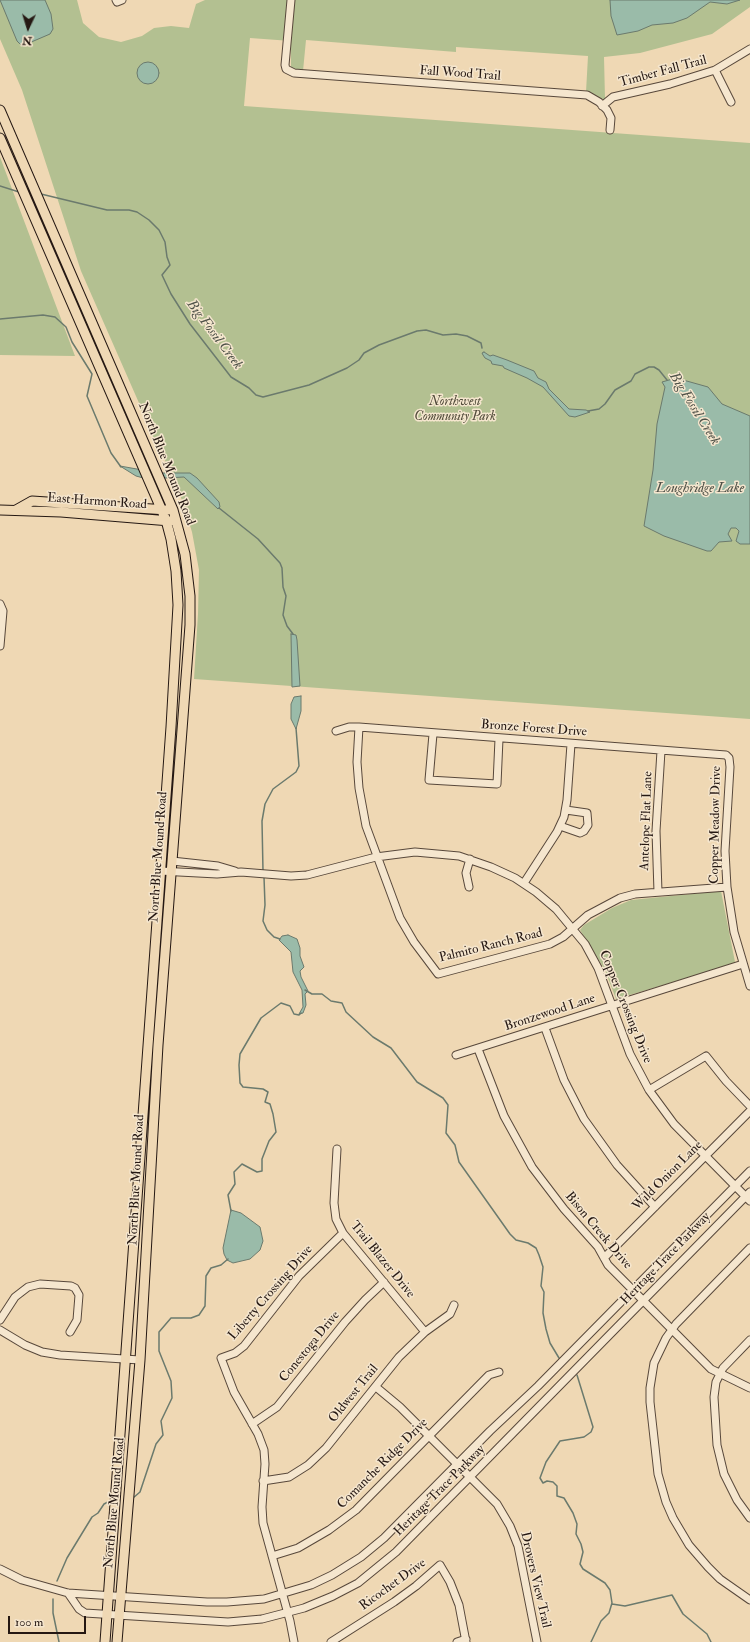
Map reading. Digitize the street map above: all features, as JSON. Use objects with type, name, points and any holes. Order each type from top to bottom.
[{"type":"main road","name":"North Blue Mound Road","points":[[0,110],[173,510],[187,569],[190,611],[158,1059],[140,1360],[117,1642]]},
{"type":"main road","name":"North Blue Mound Road","points":[[0,138],[162,510],[171,539],[176,571],[178,605],[124,1359],[106,1642]]},
{"type":"main road","name":"East Harmon Road","points":[[15,510],[32,501],[173,510]]},
{"type":"main road","name":"East Harmon Road","points":[[0,510],[176,521]]},
{"type":"street","points":[[116,0],[117,2],[122,0]]},
{"type":"street","name":"Fall Wood Trail","points":[[291,0],[286,69],[294,73],[587,96],[602,106]]},
{"type":"street","name":"Timber Fall Trail","points":[[602,106],[613,97],[670,84],[715,70],[750,49]]},
{"type":"street","points":[[715,70],[731,102]]},
{"type":"street","points":[[602,106],[611,118],[610,130]]},
{"type":"street","points":[[0,604],[3,611],[0,646]]},
{"type":"street","name":"Bronze Forest Drive","points":[[336,731],[349,727],[359,727],[432,734],[721,754],[729,758]]},
{"type":"street","name":"Palmito Ranch Road","points":[[359,727],[357,762],[360,802],[376,857],[400,918],[414,942],[438,974],[550,944],[563,937],[588,915],[611,902],[635,894],[726,887]]},
{"type":"street","points":[[432,734],[429,780],[444,781],[497,784],[499,738]]},
{"type":"street","points":[[524,883],[560,826],[566,810],[571,744]]},
{"type":"street","name":"Antelope Flat Lane","points":[[658,892],[656,831],[661,750]]},
{"type":"street","name":"Copper Meadow Drive","points":[[729,758],[730,767],[725,851],[726,887],[734,932],[750,986]]},
{"type":"street","points":[[560,826],[580,833],[584,832],[588,825],[587,813],[566,810]]},
{"type":"street","name":"Copper Crossing Drive","points":[[160,871],[217,874],[241,872],[283,875],[314,874],[376,857],[415,852],[439,853],[470,859],[498,869],[524,883],[556,909],[573,927],[585,944],[597,966],[628,1049],[649,1090],[674,1124],[704,1156],[735,1186],[748,1196]]},
{"type":"street","points":[[469,886],[466,873],[470,859]]},
{"type":"street","name":"Copper Crossing Drive","points":[[172,861],[218,866],[241,872]]},
{"type":"street","name":"Bronzewood Lane","points":[[456,1055],[743,964]]},
{"type":"street","points":[[545,1028],[564,1080],[584,1119],[617,1165],[655,1207]]},
{"type":"street","name":"Bison Creek Drive","points":[[478,1049],[504,1116],[532,1167],[564,1209],[598,1247],[612,1270],[712,1369],[750,1388]]},
{"type":"street","points":[[649,1090],[706,1056],[726,1081],[750,1106]]},
{"type":"street","name":"Wild Onion Lane","points":[[604,1258],[750,1111]]},
{"type":"street","name":"Trail Blazer Drive","points":[[337,1149],[334,1203],[336,1219],[344,1233],[425,1332]]},
{"type":"street","name":"Heritage Trace Parkway","points":[[0,1570],[22,1580],[68,1593],[227,1602],[264,1598],[282,1594],[332,1576],[361,1557],[384,1538],[457,1464],[542,1382],[750,1171]]},
{"type":"street","name":"Heritage Trace Parkway","points":[[68,1593],[81,1611],[119,1616],[228,1622],[262,1619],[288,1612],[333,1596],[371,1574],[396,1552],[748,1196]]},
{"type":"street","name":"Liberty Crossing Drive","points":[[294,1642],[288,1612],[263,1523],[262,1507],[264,1450],[258,1434],[234,1392],[221,1358],[244,1346],[299,1276],[344,1233]]},
{"type":"street","points":[[750,1248],[672,1330],[659,1351],[654,1363],[650,1388],[655,1461],[661,1487],[681,1533],[699,1557],[720,1579],[750,1600]]},
{"type":"street","name":"Conestoga Drive","points":[[252,1424],[277,1407],[345,1322],[364,1300],[384,1282]]},
{"type":"street","points":[[0,1320],[15,1297],[28,1287],[40,1284],[71,1286],[75,1288],[79,1295],[77,1320],[70,1332]]},
{"type":"street","name":"Oldwest Trail","points":[[263,1481],[289,1477],[308,1465],[326,1448],[399,1357],[425,1332],[450,1314],[454,1304]]},
{"type":"street","points":[[0,1330],[25,1345],[42,1352],[60,1355],[140,1360]]},
{"type":"street","points":[[750,1340],[727,1363],[720,1374],[714,1397],[716,1434],[721,1460],[731,1490],[750,1518]]},
{"type":"street","name":"Comanche Ridge Drive","points":[[272,1556],[298,1548],[329,1530],[356,1510],[489,1375],[499,1372]]},
{"type":"street","name":"Drovers View Trail","points":[[376,1387],[400,1407],[470,1477],[496,1504],[510,1526],[518,1546],[537,1642]]},
{"type":"street","name":"Ricochet Drive","points":[[331,1642],[394,1602],[416,1586],[440,1565],[450,1582],[459,1605],[466,1641]]},
{"type":"street","points":[[457,1642],[466,1641]]},
{"type":"green space","name":"Northwest Community Park","points":[[0,0],[77,0],[83,23],[99,37],[121,42],[142,36],[154,28],[171,26],[189,28],[196,4],[205,0],[750,0],[750,7],[712,34],[640,53],[604,57],[605,99],[586,92],[588,56],[456,47],[456,52],[306,40],[303,71],[291,68],[291,41],[250,38],[244,106],[750,143],[750,719],[194,679],[199,570],[192,532],[176,482],[146,423],[139,403],[81,271],[22,90],[0,39]]},
{"type":"green space","points":[[0,157],[75,356],[0,355]]},
{"type":"green space","points":[[721,891],[735,962],[731,965],[616,999],[605,970],[580,930],[584,925],[612,908],[631,900]]},
{"type":"water","points":[[0,0],[45,0],[51,14],[53,29],[50,34],[22,46],[17,41]]},
{"type":"water","points":[[610,0],[740,0],[727,4],[710,2],[687,18],[673,23],[652,25],[638,31],[617,35],[611,16]]},
{"type":"water","points":[[148,62],[156,65],[159,73],[156,81],[148,84],[140,81],[137,73],[140,65]]},
{"type":"water","points":[[484,352],[490,356],[493,355],[534,371],[538,378],[546,382],[549,389],[569,409],[586,410],[590,412],[575,417],[569,416],[543,387],[504,368],[503,366],[492,364],[491,361],[483,355],[482,353]]},
{"type":"water","name":"Loughridge Lake","points":[[676,378],[708,387],[722,404],[750,416],[750,544],[740,544],[736,541],[739,531],[736,528],[731,528],[728,534],[732,541],[719,542],[711,551],[707,551],[664,536],[644,526],[653,470],[657,424],[665,387],[662,382]]},
{"type":"water","points":[[120,466],[159,473],[190,473],[197,478],[219,502],[220,507],[218,509],[184,477],[147,479],[136,476]]},
{"type":"water","points":[[291,634],[296,635],[297,640],[300,686],[292,687]]},
{"type":"water","points":[[301,696],[301,711],[296,729],[291,719],[291,704],[294,697]]},
{"type":"water","points":[[288,935],[297,939],[300,948],[300,956],[304,967],[300,971],[301,977],[308,991],[305,994],[306,1005],[303,1013],[299,1014],[303,1007],[302,990],[293,972],[291,952],[279,940],[282,936]]},
{"type":"water","points":[[231,1210],[241,1213],[260,1227],[263,1241],[260,1250],[250,1259],[233,1263],[227,1260],[223,1248]]},
{"type":"waterway","name":"Big Fossil Creek","points":[[0,186],[19,192]]},
{"type":"waterway","name":"Big Fossil Creek","points":[[41,194],[107,210],[129,210],[137,212],[149,220],[159,230],[165,242],[167,257],[170,265],[162,275],[171,294],[190,324],[231,377],[249,388],[256,395],[263,397],[309,385],[347,368],[359,360],[364,353],[379,345],[417,331],[426,330],[443,335],[456,334],[467,336],[481,343],[482,348]]},
{"type":"waterway","points":[[0,319],[43,315],[55,317],[66,327],[72,342],[92,374],[87,396],[111,453],[121,467]]},
{"type":"waterway","name":"Big Fossil Creek","points":[[588,411],[599,409],[605,404],[615,390],[631,381],[635,374],[649,367],[654,367],[659,370],[667,380]]},
{"type":"waterway","points":[[219,508],[258,539],[280,563],[282,568],[283,587],[286,596],[283,615],[287,626],[293,634]]},
{"type":"waterway","points":[[263,871],[262,821],[265,804],[273,789],[296,772],[299,766],[296,728]]},
{"type":"waterway","points":[[264,877],[265,905],[263,921],[267,930],[274,937],[280,939]]},
{"type":"waterway","points":[[305,990],[312,994],[322,994],[331,1001],[342,1003],[346,1012],[373,1037],[391,1048],[417,1082],[443,1098],[448,1105],[446,1133],[455,1145],[459,1162],[510,1234],[516,1240],[528,1243],[536,1248],[543,1267],[541,1286],[544,1292],[543,1313],[546,1329],[550,1343],[559,1358]]},
{"type":"waterway","points":[[231,1211],[228,1195],[235,1184],[234,1172],[242,1164],[257,1172],[262,1171],[262,1159],[269,1141],[276,1132],[270,1104],[265,1102],[268,1092],[263,1089],[243,1087],[240,1083],[240,1054],[261,1018],[281,1003],[290,1006],[294,1014],[299,1015],[301,1013]]},
{"type":"waterway","points":[[133,1498],[140,1492],[156,1444],[163,1435],[161,1421],[172,1398],[171,1381],[159,1351],[159,1332],[171,1318],[191,1318],[199,1315],[205,1306],[206,1276],[211,1268],[221,1265],[228,1259]]},
{"type":"waterway","points":[[577,1375],[593,1427],[591,1432],[584,1437],[560,1441],[546,1462],[540,1478],[543,1483],[547,1481],[553,1482],[557,1486],[557,1496],[564,1498],[573,1513],[577,1524],[576,1534],[583,1552],[580,1564],[583,1569],[605,1583],[610,1590],[612,1603],[609,1613],[601,1621],[591,1642]]},
{"type":"waterway","points":[[57,1581],[67,1558],[92,1517],[98,1513],[104,1504],[112,1500]]},
{"type":"waterway","points":[[612,1604],[625,1606],[672,1595],[683,1614],[707,1634],[711,1642]]},
{"type":"waterway","points":[[53,1599],[53,1613],[59,1642]]}]
